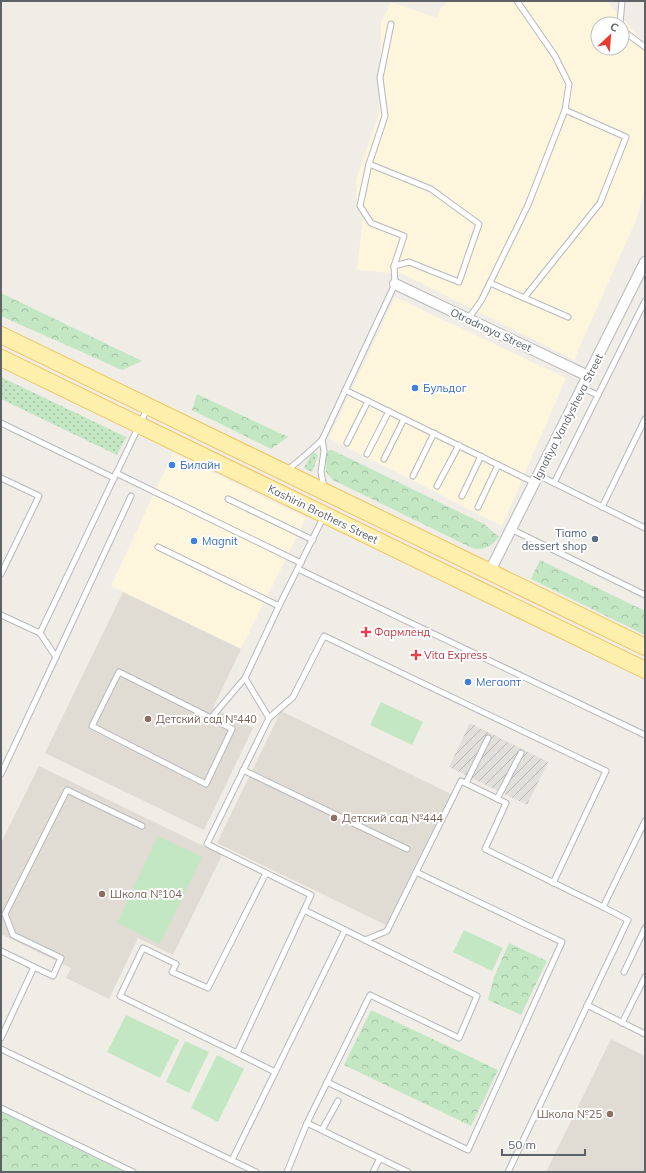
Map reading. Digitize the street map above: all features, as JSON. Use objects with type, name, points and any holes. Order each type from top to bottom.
[{"type":"main road","name":"Kashirin Brothers Street","points":[[1,335],[645,647]]},
{"type":"main road","name":"Kashirin Brothers Street","points":[[1,358],[645,670]]},
{"type":"street","name":"Ignatiya Vandysheva Street","points":[[490,572],[644,264]]},
{"type":"street","name":"Otradnaya Street","points":[[395,284],[588,376]]},
{"type":"lane","points":[[468,319],[481,301],[528,205],[565,110],[569,84],[555,56],[517,1]]},
{"type":"lane","points":[[621,16],[622,1]]},
{"type":"lane","points":[[285,472],[298,463],[314,446],[322,440],[395,284],[394,266],[404,236],[371,223],[360,206],[369,164],[385,116],[380,78],[391,24]]},
{"type":"lane","points":[[630,36],[645,47]]},
{"type":"lane","points":[[524,298],[600,203],[626,137],[565,110]]},
{"type":"lane","points":[[369,164],[430,189],[479,224],[459,282],[410,262],[394,266]]},
{"type":"lane","points":[[490,283],[568,317]]},
{"type":"lane","points":[[554,483],[645,301]]},
{"type":"lane","points":[[582,388],[598,395]]},
{"type":"lane","points":[[345,390],[498,465],[537,479],[554,483],[645,528]]},
{"type":"lane","points":[[347,442],[368,401]]},
{"type":"lane","points":[[40,633],[148,406]]},
{"type":"lane","points":[[367,454],[389,412]]},
{"type":"lane","points":[[384,459],[404,419]]},
{"type":"lane","points":[[602,507],[645,419]]},
{"type":"lane","points":[[1,423],[301,563]]},
{"type":"lane","points":[[413,476],[434,433]]},
{"type":"lane","points":[[322,440],[324,450],[321,472],[325,491]]},
{"type":"lane","points":[[437,486],[459,445]]},
{"type":"lane","points":[[462,496],[481,456]]},
{"type":"lane","points":[[478,507],[498,465]]},
{"type":"lane","points":[[1,478],[39,496],[1,574]]},
{"type":"lane","points":[[1,774],[131,496]]},
{"type":"lane","points":[[228,500],[312,540]]},
{"type":"lane","points":[[211,718],[245,678],[324,515]]},
{"type":"lane","points":[[511,530],[645,595]]},
{"type":"lane","points":[[158,547],[279,606]]},
{"type":"lane","points":[[298,569],[645,735]]},
{"type":"lane","points":[[1,615],[40,633],[56,657]]},
{"type":"lane","points":[[237,1053],[311,895],[207,844],[269,718],[293,697],[324,636],[606,771],[553,883]]},
{"type":"lane","points":[[119,672],[211,718],[232,729],[206,784],[92,726],[119,672]]},
{"type":"lane","points":[[245,678],[269,718]]},
{"type":"lane","points":[[466,783],[488,738]]},
{"type":"lane","points":[[498,799],[521,753]]},
{"type":"lane","points":[[243,770],[407,849]]},
{"type":"lane","points":[[365,940],[387,931],[461,781],[506,803],[485,849],[628,920],[508,1172]]},
{"type":"lane","points":[[1,951],[53,976],[62,958],[13,935],[5,914],[66,790],[142,826]]},
{"type":"lane","points":[[603,907],[645,821]]},
{"type":"lane","points":[[266,872],[208,988],[172,972],[176,964],[143,948],[120,996],[276,1072]]},
{"type":"lane","points":[[327,1082],[468,1150],[562,942],[416,872]]},
{"type":"lane","points":[[287,1172],[307,1123],[370,995],[459,1038],[478,996],[304,910]]},
{"type":"lane","points":[[624,972],[645,928]]},
{"type":"lane","points":[[232,1160],[345,930]]},
{"type":"lane","points":[[1,1038],[34,967]]},
{"type":"lane","points":[[622,1022],[645,977]]},
{"type":"lane","points":[[587,1005],[645,1034]]},
{"type":"lane","points":[[1,1049],[256,1172]]},
{"type":"lane","points":[[322,1130],[338,1101]]},
{"type":"lane","points":[[1,1108],[132,1172]]},
{"type":"lane","points":[[307,1123],[408,1172]]},
{"type":"lane","points":[[373,1172],[380,1158]]},
{"type":"shaded area","points":[[445,1],[608,1],[608,3],[620,16],[590,16],[590,56],[630,56],[630,27],[645,44],[645,186],[638,216],[574,360],[403,274],[357,270],[363,219],[357,208],[356,181],[379,113],[381,22],[391,2],[437,18],[441,7],[445,5]]},
{"type":"shaded area","points":[[395,297],[566,378],[502,526],[329,438]]},
{"type":"shaded area","points":[[173,453],[306,518],[241,649],[111,586]]},
{"type":"shaded area","name":"Детский сад №440","points":[[123,592],[241,649],[213,708],[253,728],[204,830],[45,753]]},
{"type":"shaded area","name":"Детский сад №444","points":[[281,711],[451,794],[386,925],[217,843]]},
{"type":"shaded area","points":[[470,723],[548,762],[527,805],[449,767]]},
{"type":"shaded area","name":"Школа №104","points":[[39,766],[222,855],[173,955],[138,938],[109,999],[66,978],[71,968],[1,934],[1,843]]},
{"type":"shaded area","name":"Школа №25","points":[[611,1039],[645,1056],[645,1172],[546,1172]]},
{"type":"green space","points":[[1,293],[142,361],[122,370],[1,316]]},
{"type":"green space","points":[[1,377],[126,437],[117,455],[1,399]]},
{"type":"green space","points":[[197,394],[288,437],[271,449],[192,410]]},
{"type":"green space","points":[[329,450],[332,450],[484,524],[499,537],[494,543],[487,547],[480,549],[472,548],[333,480],[326,472],[326,456]]},
{"type":"green space","points":[[312,453],[316,453],[318,456],[312,472],[304,468]]},
{"type":"green space","points":[[540,560],[645,611],[645,635],[531,579]]},
{"type":"green space","points":[[381,702],[423,722],[412,745],[370,725]]},
{"type":"green space","points":[[158,836],[202,857],[160,944],[117,923]]},
{"type":"green space","points":[[464,930],[503,948],[492,971],[453,952]]},
{"type":"green space","points":[[509,943],[547,961],[521,1015],[488,1000],[494,977]]},
{"type":"green space","points":[[371,1010],[498,1070],[471,1126],[344,1065]]},
{"type":"green space","points":[[126,1015],[179,1040],[160,1078],[107,1052]]},
{"type":"green space","points":[[185,1041],[209,1052],[189,1093],[166,1082]]},
{"type":"green space","points":[[217,1055],[244,1069],[218,1122],[191,1108]]},
{"type":"green space","points":[[1,1112],[125,1172],[1,1172]]},
{"type":"place","name":"Бульдог","points":[[415,388]]},
{"type":"place","name":"Билайн","points":[[172,465]]},
{"type":"place","name":"Tiamo dessert shop","points":[[595,539]]},
{"type":"place","name":"Magnit","points":[[194,541]]},
{"type":"place","name":"Фармленд","points":[[366,632]]},
{"type":"place","name":"Vita Express","points":[[416,655]]},
{"type":"place","name":"Мегаопт","points":[[468,682]]},
{"type":"place","name":"Детский сад №440","points":[[148,719]]},
{"type":"place","name":"Детский сад №444","points":[[334,818]]},
{"type":"place","name":"Школа №104","points":[[102,894]]},
{"type":"place","name":"Школа №25","points":[[610,1114]]}]
